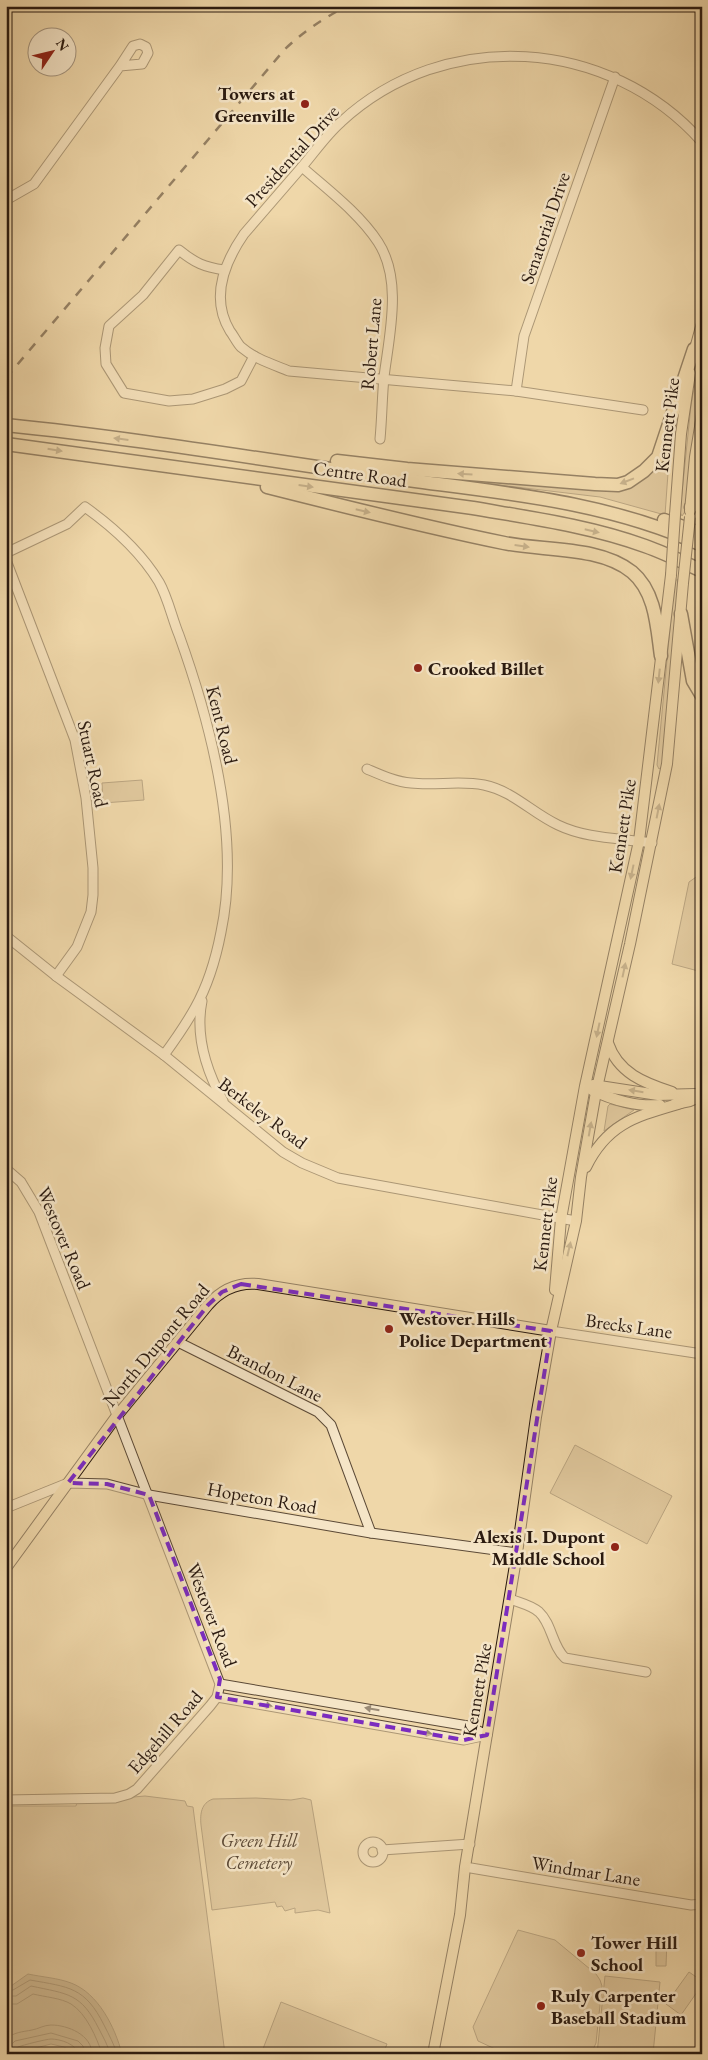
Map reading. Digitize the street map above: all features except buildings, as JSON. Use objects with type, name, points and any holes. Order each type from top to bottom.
[{"type":"highway","points":[[170,446],[220,447],[407,469],[618,485],[635,478],[652,465],[658,457],[694,350]]},
{"type":"highway","name":"Centre Road","points":[[6,425],[522,495],[621,514],[702,545]]},
{"type":"highway","name":"Centre Road","points":[[6,444],[473,508],[540,520],[600,533],[666,554],[702,571]]},
{"type":"highway","points":[[206,472],[507,544],[598,554],[620,563],[634,574],[647,592],[654,608],[661,656]]},
{"type":"highway","points":[[522,495],[553,496],[618,506],[653,516],[702,534]]},
{"type":"highway","points":[[690,512],[702,496]]},
{"type":"highway","points":[[666,554],[702,580]]},
{"type":"highway","points":[[681,614],[693,682],[702,696]]},
{"type":"main road","name":"Kennett Pike","points":[[551,1331],[561,1219],[585,1086],[639,840],[671,575],[681,434],[694,350],[702,323]]},
{"type":"main road","name":"Kennett Pike","points":[[433,2054],[460,1915],[487,1735],[518,1553],[536,1417],[551,1331],[576,1221],[581,1177],[597,1088],[652,842],[667,764],[695,457],[702,415]]},
{"type":"main road","points":[[608,1043],[617,1062],[637,1079],[683,1099]]},
{"type":"main road","points":[[585,1086],[597,1088],[620,1101],[655,1106],[702,1095]]},
{"type":"main road","points":[[581,1177],[595,1152],[615,1128],[641,1114],[683,1099]]},
{"type":"main road","name":"North Dupont Road","points":[[6,1568],[116,1417],[216,1296],[226,1290],[246,1283],[551,1331]]},
{"type":"street","name":"Presidential Drive","points":[[643,410],[516,391],[289,371],[262,361],[240,346],[225,322],[220,296],[224,270],[232,252],[244,234],[340,122],[366,102],[399,81],[436,65],[484,56],[516,54],[555,60],[615,78],[654,100],[691,130],[702,142]]},
{"type":"street","points":[[6,200],[34,184],[120,66]]},
{"type":"street","name":"Senatorial Drive","points":[[516,391],[524,336],[615,78]]},
{"type":"street","name":"Robert Lane","points":[[302,167],[362,222],[379,244],[386,261],[392,283],[393,306],[384,379],[380,438]]},
{"type":"street","points":[[224,270],[207,268],[192,261],[179,250],[143,295],[109,326],[105,348],[106,364],[124,393],[169,401],[193,398],[225,390],[241,381],[254,356]]},
{"type":"street","name":"Kent Road","points":[[6,553],[67,524],[85,507],[102,519],[141,556],[159,583],[205,712],[221,793],[226,856],[226,893],[222,932],[213,966],[196,1007],[164,1055]]},
{"type":"street","name":"Stuart Road","points":[[6,560],[75,740],[86,798],[93,868],[91,912],[76,947],[56,976]]},
{"type":"street","points":[[367,769],[388,778],[410,783],[462,782],[492,787],[513,797],[564,828],[585,834],[652,842]]},
{"type":"street","name":"Berkeley Road","points":[[6,936],[56,976],[164,1055],[283,1152],[302,1163],[338,1178],[576,1221]]},
{"type":"street","name":"Kent Road","points":[[205,986],[200,1013],[200,1033],[210,1076],[225,1105]]},
{"type":"street","name":"Westover Road","points":[[6,1169],[21,1182],[39,1212],[116,1417],[149,1495],[220,1684],[468,1726],[487,1735]]},
{"type":"street","name":"Brecks Lane","points":[[551,1331],[702,1354]]},
{"type":"street","name":"Brandon Lane","points":[[178,1342],[318,1412],[325,1418],[331,1425],[371,1533]]},
{"type":"street","name":"Hopeton Road","points":[[6,1508],[68,1483],[107,1484],[149,1495],[371,1533],[518,1553]]},
{"type":"street","points":[[510,1599],[531,1606],[539,1612],[559,1651],[565,1658],[646,1672]]},
{"type":"street","name":"Edgehill Road","points":[[6,1800],[116,1798],[129,1794],[137,1789],[217,1697],[220,1684]]},
{"type":"street","name":"Westover Road","points":[[217,1697],[464,1740],[487,1735]]},
{"type":"street","points":[[382,1850],[470,1844]]},
{"type":"street","name":"Windmar Lane","points":[[466,1867],[691,1905],[702,1904]]},
{"type":"highlighted area","points":[[241,1284],[551,1331],[487,1735],[464,1740],[217,1697],[220,1679],[149,1495],[107,1484],[68,1483],[208,1305],[222,1292]]},
{"type":"green space","points":[[702,345],[702,376],[697,404],[686,510],[682,516],[680,512],[691,405]]},
{"type":"green space","points":[[671,431],[665,515],[600,497],[441,478],[631,485]]},
{"type":"green space","points":[[680,580],[662,767],[659,769],[657,765],[674,587],[675,581]]},
{"type":"green space","points":[[142,780],[144,800],[103,803],[102,783]]},
{"type":"green space","points":[[702,873],[702,972],[672,964],[689,882]]},
{"type":"green space","points":[[610,1104],[634,1110],[604,1131],[608,1106]]},
{"type":"green space","points":[[575,1445],[672,1496],[647,1544],[550,1493]]},
{"type":"green space","points":[[145,1796],[185,1801],[187,1806],[193,1807],[225,2054],[6,2054],[6,1806],[76,1806],[77,1802]]},
{"type":"green space","name":"Green Hill Cemetery","points":[[256,1798],[291,1800],[303,1798],[311,1800],[330,1913],[318,1910],[295,1913],[295,1908],[285,1911],[282,1906],[277,1907],[275,1902],[212,1910],[201,1825],[202,1809],[206,1803],[213,1799]]},
{"type":"green space","name":"Ruly Carpenter Baseball Stadium","points":[[518,1930],[555,1940],[596,1974],[600,1980],[602,1986],[596,2043],[591,2054],[506,2054],[478,2041],[473,2027]]},
{"type":"green space","points":[[656,1939],[667,1939],[666,1966],[656,1966]]},
{"type":"green space","points":[[689,1972],[702,1981],[702,1985],[681,2015],[666,2004]]},
{"type":"green space","points":[[605,1976],[660,1982],[653,2054],[597,2054]]},
{"type":"green space","points":[[281,2002],[387,2044],[383,2054],[261,2054]]},
{"type":"water","points":[[28,1974],[66,1981],[81,1988],[104,2012],[115,2033],[122,2054],[76,2054],[64,2047],[51,2044],[13,2054],[6,2054],[6,1985],[11,1986]]},
{"type":"railway","points":[[6,378],[285,49],[314,25],[347,6]]},
{"type":"place","name":"Towers at Greenville","points":[[305,104]]},
{"type":"place","name":"Crooked Billet","points":[[418,668]]},
{"type":"place","name":"Westover Hills Police Department","points":[[389,1329]]},
{"type":"place","name":"Alexis I. Dupont Middle School","points":[[615,1547]]},
{"type":"place","name":"Tower Hill School","points":[[581,1953]]},
{"type":"place","name":"Ruly Carpenter Baseball Stadium","points":[[541,2006]]}]
